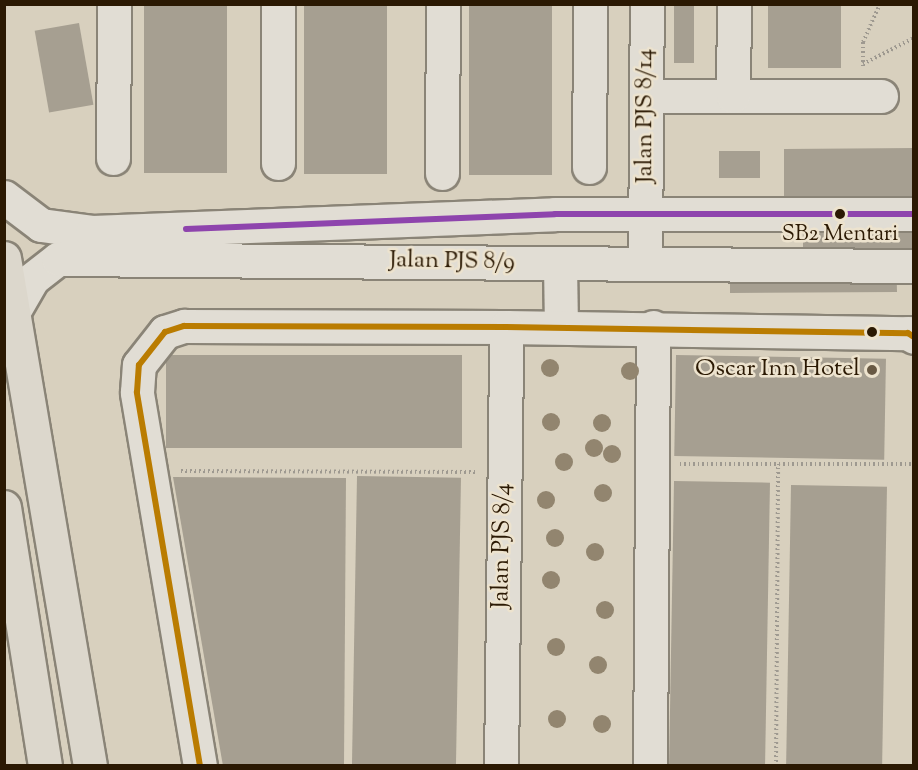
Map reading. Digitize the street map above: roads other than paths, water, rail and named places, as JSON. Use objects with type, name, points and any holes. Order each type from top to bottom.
[{"type":"highway","points":[[4,258],[15,309],[90,765]]},
{"type":"highway","points":[[4,507],[45,765]]},
{"type":"street","points":[[113,158],[114,4]]},
{"type":"street","points":[[278,4],[278,163]]},
{"type":"street","points":[[442,173],[443,4]]},
{"type":"street","points":[[590,4],[590,167]]},
{"type":"street","name":"Jalan PJS 8/14","points":[[645,263],[646,4]]},
{"type":"street","points":[[733,96],[734,4]]},
{"type":"street","points":[[646,96],[872,96]]},
{"type":"street","name":"Jalan PJS 8/9","points":[[4,197],[41,225],[92,232],[645,213],[914,214]]},
{"type":"street","name":"Jalan PJS 8/9","points":[[15,309],[32,279],[58,259],[914,267]]},
{"type":"street","points":[[560,264],[561,327]]},
{"type":"street","points":[[200,765],[137,392],[139,365],[151,345],[165,332],[184,326],[652,327],[908,333],[914,337]]},
{"type":"street","name":"Jalan PJS 8/4","points":[[501,765],[506,327]]},
{"type":"street","points":[[650,765],[652,327]]},
{"type":"place","name":"SB2 Mentari","points":[[840,214]]},
{"type":"place","name":"Oscar Inn Hotel","points":[[872,370]]}]
